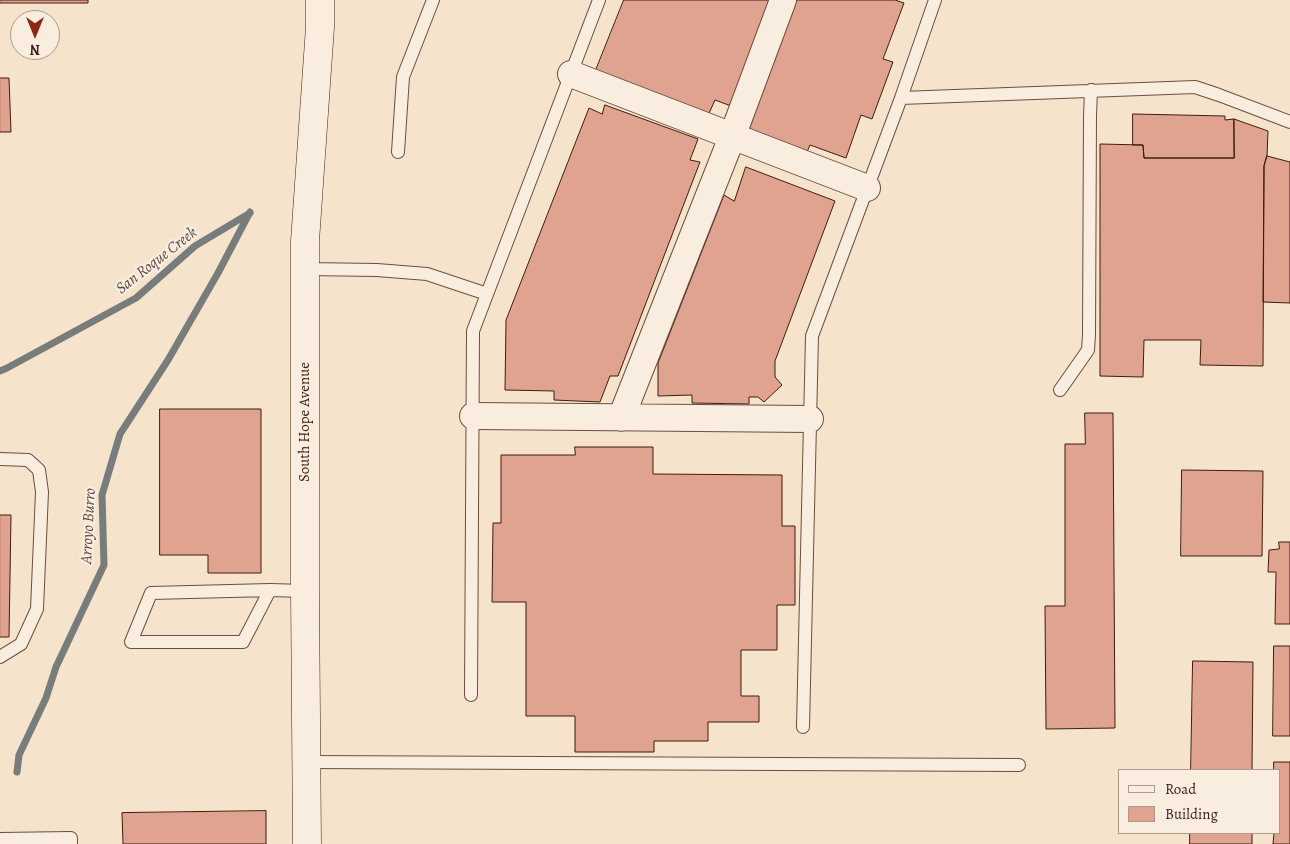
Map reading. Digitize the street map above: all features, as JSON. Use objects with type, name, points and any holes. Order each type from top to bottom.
[{"type":"main road","name":"South Hope Avenue","points":[[307,844],[304,241],[320,27],[320,0]]},
{"type":"street","points":[[622,418],[783,0]]},
{"type":"street","points":[[571,74],[867,188]]},
{"type":"street","points":[[473,416],[810,419]]},
{"type":"lane","points":[[398,152],[403,77],[433,0]]},
{"type":"lane","points":[[471,694],[473,331],[599,0]]},
{"type":"lane","points":[[802,727],[812,336],[901,98],[934,0]]},
{"type":"lane","points":[[901,98],[1195,87],[1290,122]]},
{"type":"lane","points":[[1060,390],[1088,350],[1090,335],[1091,90]]},
{"type":"lane","points":[[304,269],[377,270],[427,274],[487,294]]},
{"type":"lane","points":[[0,459],[28,460],[39,470],[42,492],[38,609],[21,644],[0,657]]},
{"type":"lane","points":[[270,590],[243,642],[131,642],[151,594],[270,590],[305,591]]},
{"type":"lane","points":[[306,762],[1019,765]]},
{"type":"lane","points":[[0,839],[71,838],[71,844]]},
{"type":"building","points":[[0,0],[88,0],[88,3],[0,3]]},
{"type":"building","points":[[624,0],[772,0],[731,106],[715,100],[706,120],[596,70]]},
{"type":"building","points":[[797,0],[895,0],[904,3],[883,59],[893,62],[872,119],[861,115],[846,158],[810,145],[806,154],[748,133]]},
{"type":"building","points":[[0,78],[9,78],[11,132],[0,132]]},
{"type":"building","points":[[605,105],[698,139],[690,160],[700,162],[618,376],[610,376],[600,402],[554,400],[554,391],[505,390],[506,320],[589,108],[602,114]]},
{"type":"building","points":[[1133,114],[1225,116],[1225,120],[1234,119],[1234,158],[1144,158],[1143,145],[1133,145]]},
{"type":"building","points":[[1234,119],[1268,131],[1267,156],[1264,166],[1263,366],[1200,365],[1201,340],[1144,340],[1143,377],[1100,376],[1100,144],[1143,145],[1144,158],[1234,158]]},
{"type":"building","points":[[1267,156],[1290,162],[1290,303],[1263,302],[1264,166]]},
{"type":"building","points":[[746,167],[835,201],[775,361],[775,377],[782,385],[764,402],[758,397],[749,397],[749,404],[692,403],[692,395],[658,396],[658,363],[724,195],[734,201]]},
{"type":"building","points":[[160,409],[261,409],[261,573],[208,573],[208,555],[160,555]]},
{"type":"building","points":[[1085,413],[1113,413],[1115,728],[1046,729],[1045,606],[1065,606],[1065,444],[1085,444]]},
{"type":"building","points":[[575,447],[653,447],[653,474],[782,475],[782,526],[795,526],[795,605],[777,605],[777,650],[741,650],[741,696],[759,696],[759,722],[708,722],[708,741],[654,741],[654,752],[575,752],[575,716],[526,716],[526,602],[492,602],[493,523],[501,523],[501,455],[575,455]]},
{"type":"building","points":[[1182,470],[1263,471],[1262,556],[1181,556]]},
{"type":"building","points":[[0,515],[11,515],[9,637],[0,637]]},
{"type":"building","points":[[1279,542],[1290,542],[1290,624],[1275,624],[1276,572],[1268,572],[1269,550],[1279,549]]},
{"type":"building","points":[[1274,646],[1290,646],[1290,736],[1273,736]]},
{"type":"building","points":[[1193,661],[1253,662],[1252,769],[1191,769]]},
{"type":"building","points":[[1274,762],[1290,762],[1290,844],[1273,844],[1274,834],[1280,834],[1280,769],[1274,769]]},
{"type":"building","points":[[266,811],[266,844],[123,844],[122,813]]},
{"type":"building","points":[[1190,834],[1252,834],[1252,844],[1190,844]]},
{"type":"waterway","name":"Arroyo Burro","points":[[17,772],[19,755],[46,698],[56,667],[104,565],[102,495],[120,434],[168,360],[218,273],[250,212]]},
{"type":"waterway","name":"San Roque Creek","points":[[0,371],[136,298],[195,246],[250,213]]}]
